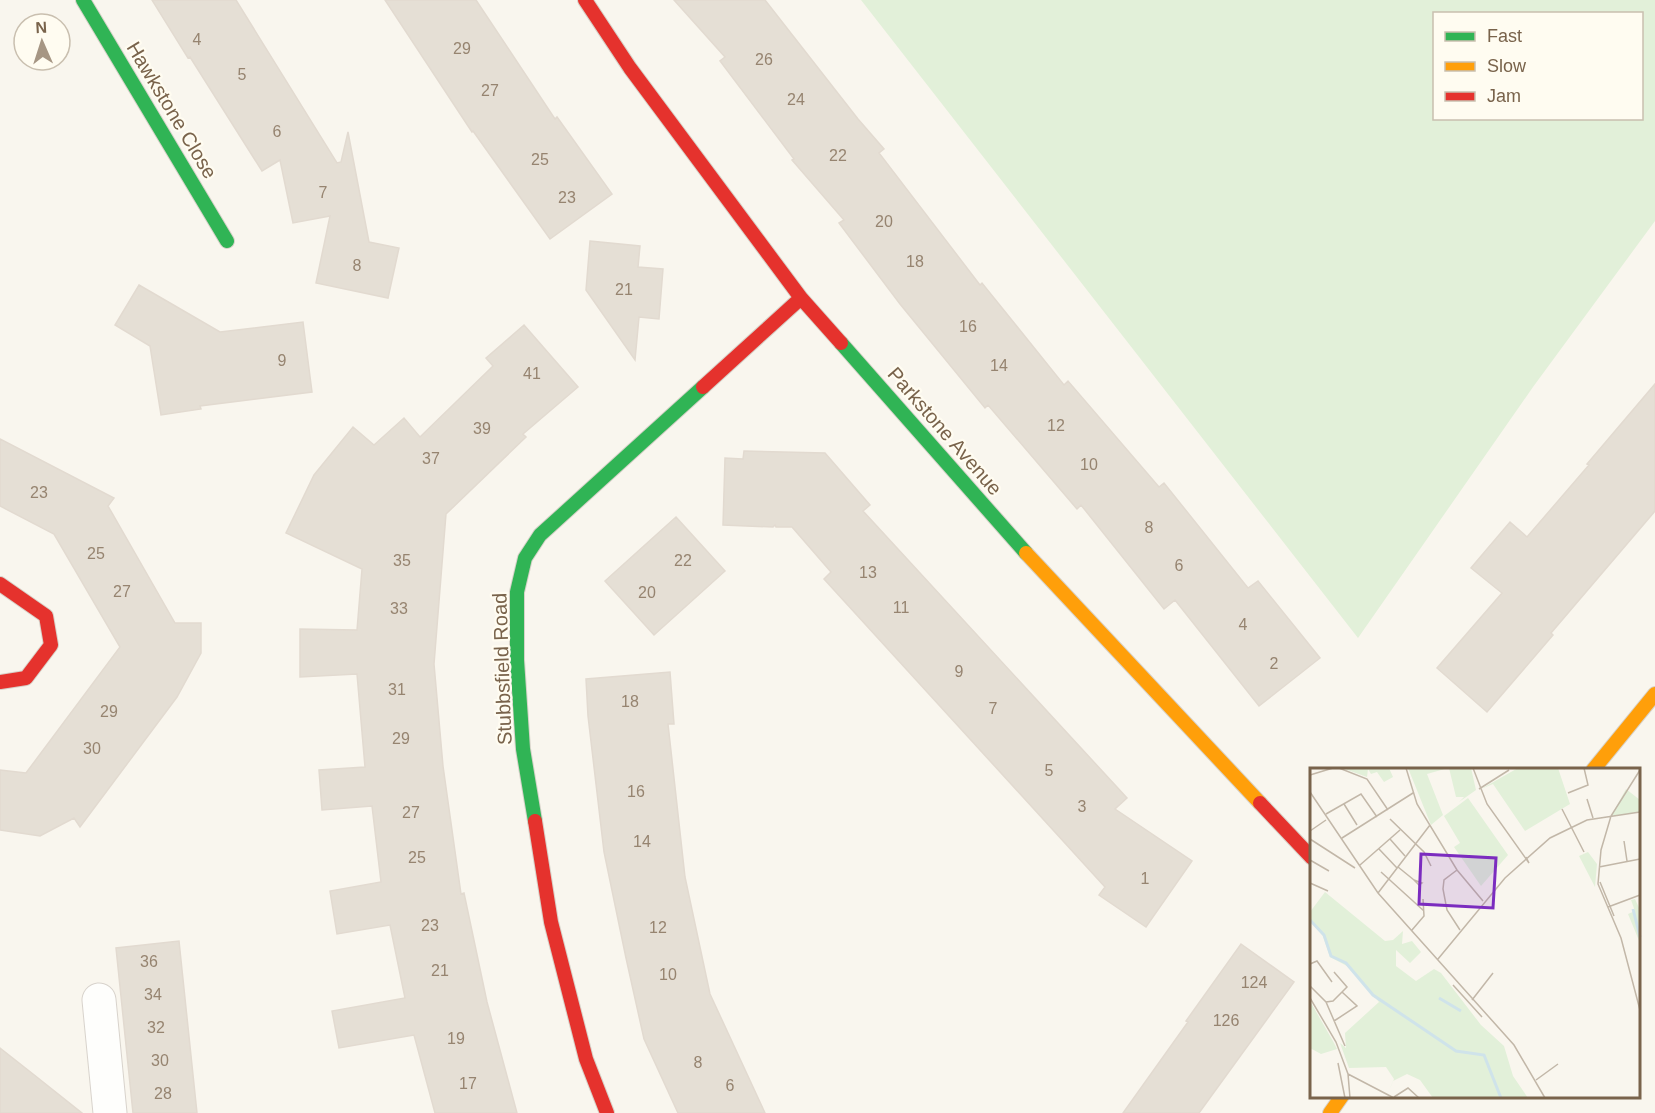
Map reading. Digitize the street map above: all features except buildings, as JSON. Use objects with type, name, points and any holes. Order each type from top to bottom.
[{"type":"street","name":"Hawkstone Close","points":[[83,0],[227,241]]},
{"type":"street","name":"Parkstone Avenue","points":[[585,0],[630,69],[801,298],[1036,564],[1310,857]]},
{"type":"street","name":"Stubbsfield Road","points":[[607,1113],[586,1059],[551,922],[523,749],[517,660],[517,592],[525,558],[540,535],[801,298]]},
{"type":"street","points":[[0,584],[46,616],[51,645],[26,678],[0,682]]},
{"type":"street","points":[[1595,768],[1655,694]]},
{"type":"street","points":[[99,1000],[110,1113]]},
{"type":"street","points":[[1330,1113],[1341,1098]]},
{"type":"green space","points":[[861,0],[1655,0],[1655,221],[1533,387],[1358,638]]},
{"type":"traffic: fast","points":[[83,0],[227,241]]},
{"type":"traffic: fast","points":[[841,343],[1026,553]]},
{"type":"traffic: fast","points":[[535,821],[523,749],[517,660],[517,592],[525,558],[540,535],[703,387]]},
{"type":"traffic: slow","points":[[1026,553],[1260,803]]},
{"type":"traffic: slow","points":[[1595,768],[1655,694]]},
{"type":"traffic: slow","points":[[1330,1113],[1341,1098]]},
{"type":"traffic: jam","points":[[585,0],[630,68],[801,298],[841,343]]},
{"type":"traffic: jam","points":[[703,387],[801,298]]},
{"type":"traffic: jam","points":[[0,584],[46,616],[51,645],[26,678],[0,682]]},
{"type":"traffic: jam","points":[[1260,803],[1310,856]]},
{"type":"traffic: jam","points":[[535,821],[551,922],[586,1059],[607,1113]]}]
